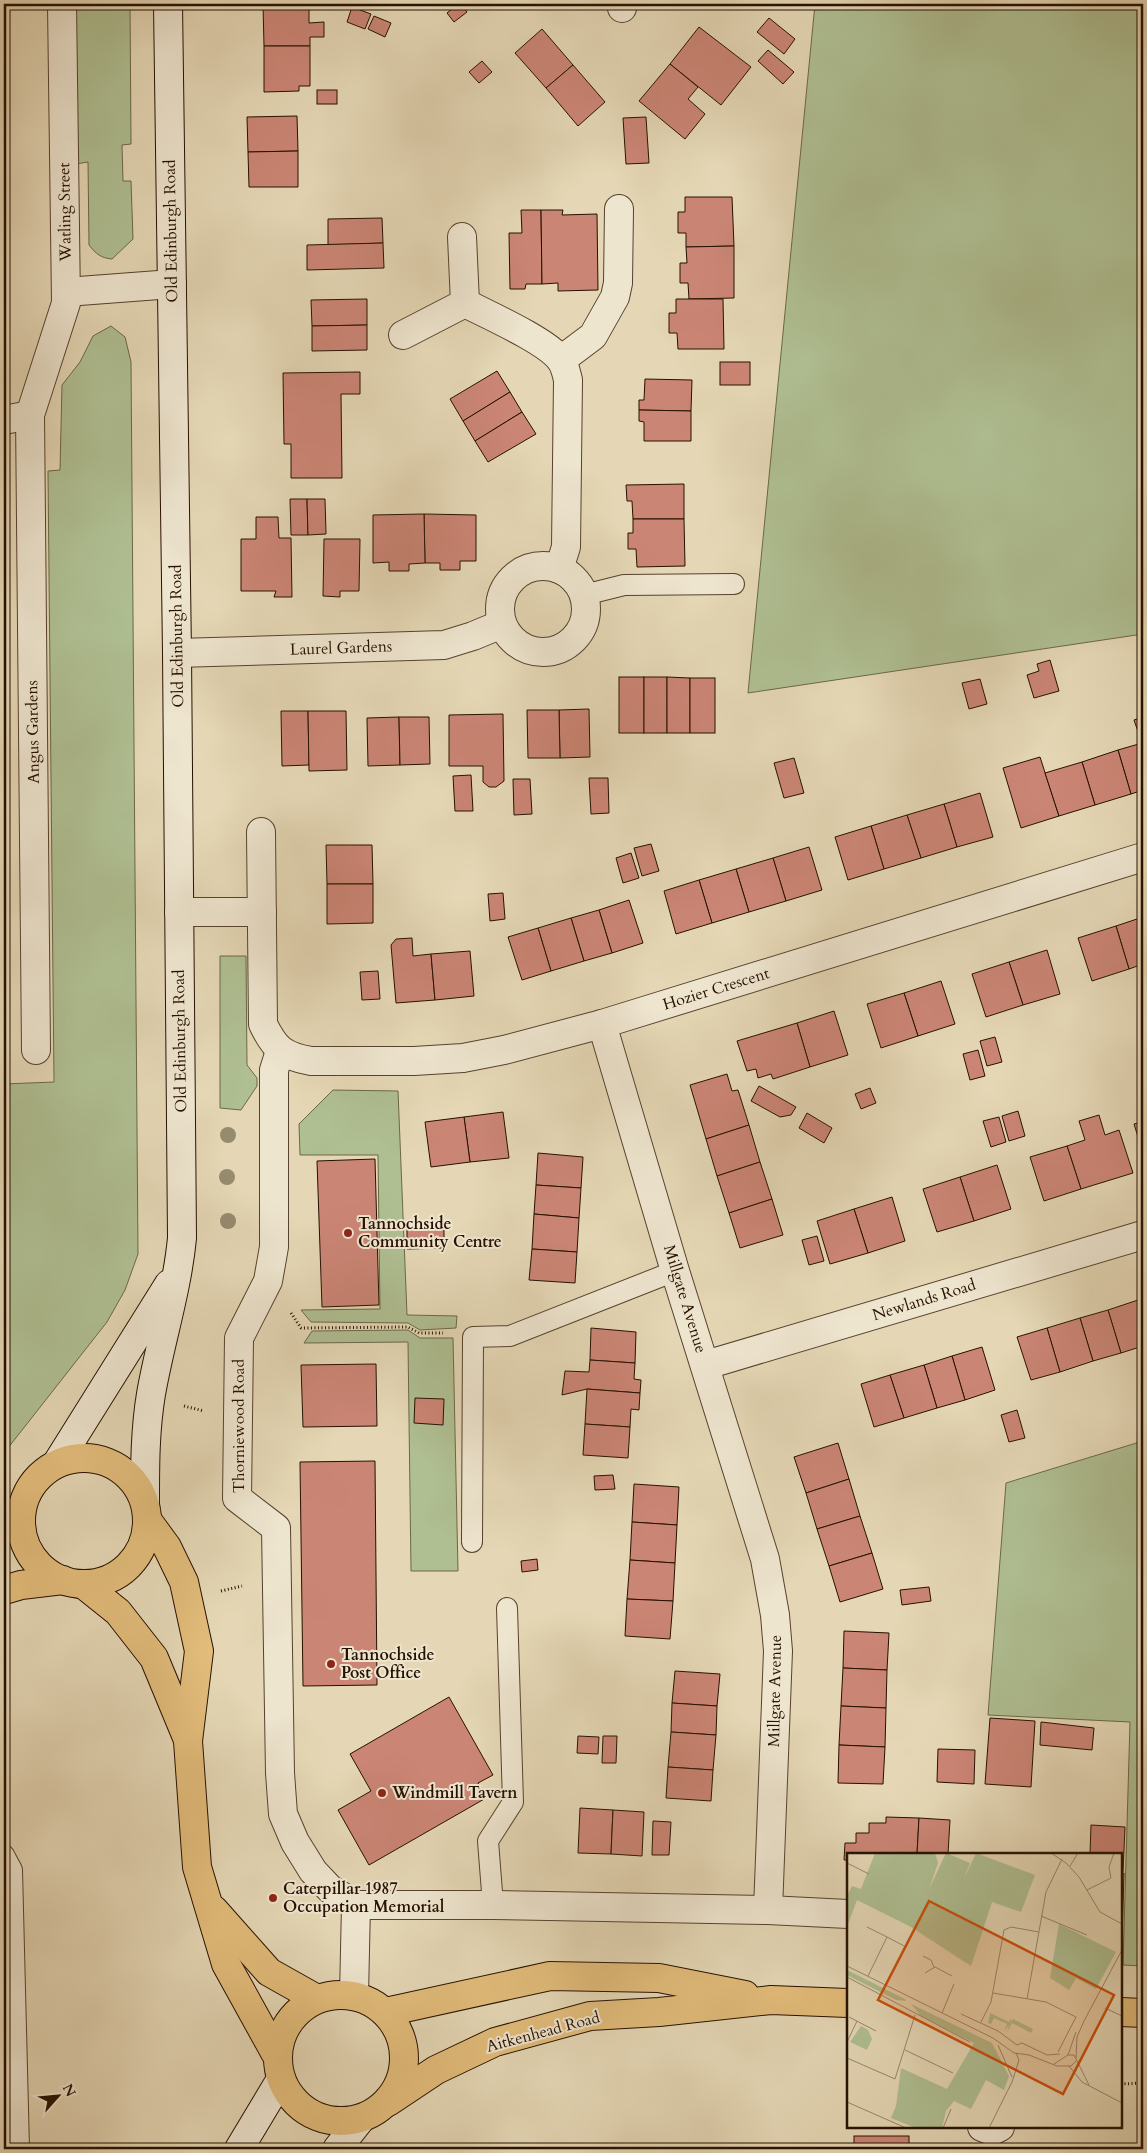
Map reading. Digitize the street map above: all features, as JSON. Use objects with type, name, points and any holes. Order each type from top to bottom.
[{"type":"main road","points":[[4,1515],[26,1494],[39,1476],[57,1463],[77,1457],[99,1458],[119,1467],[135,1482],[146,1511],[167,1547],[184,1582],[199,1651],[188,1741],[197,1867],[226,1964],[279,2068],[290,2096],[304,2110],[321,2119],[340,2122],[360,2120],[388,2102],[399,2086],[405,2067],[404,2047],[398,2028],[386,2012],[371,2002],[354,1995],[336,1994],[317,1999],[302,2008],[289,2022],[280,2039],[279,2068]]},
{"type":"main road","points":[[26,1494],[21,1514],[22,1536],[31,1556],[45,1571],[73,1582],[118,1612],[154,1658],[188,1741]]},
{"type":"main road","points":[[4,1590],[21,1585],[103,1582],[121,1573],[135,1559],[144,1543],[146,1511]]},
{"type":"main road","points":[[208,1904],[269,1972],[317,1999]]},
{"type":"main road","name":"Aitkenhead Road","points":[[386,2012],[550,1976],[659,1978],[771,2000]]},
{"type":"main road","name":"Aitkenhead Road","points":[[388,2102],[436,2070],[495,2042],[590,2016],[660,2012],[771,2000],[847,2002]]},
{"type":"main road","points":[[1122,2012],[1143,2013]]},
{"type":"street","name":"Watling Street","points":[[17,418],[66,303],[62,4]]},
{"type":"street","name":"Old Edinburgh Road","points":[[146,1511],[145,1438],[152,1393],[179,1268],[182,1238],[177,653],[168,4]]},
{"type":"street","points":[[561,360],[594,336],[616,297],[618,283],[619,209]]},
{"type":"street","points":[[462,237],[465,303]]},
{"type":"street","points":[[66,292],[172,284]]},
{"type":"street","points":[[465,303],[547,346],[561,360],[566,370],[568,380],[566,547],[559,570]]},
{"type":"street","points":[[403,335],[465,303]]},
{"type":"street","name":"Angus Gardens","points":[[17,418],[36,1050]]},
{"type":"street","points":[[539,566],[559,570],[576,582],[584,595],[586,610],[583,625],[575,638],[564,647],[550,652],[535,652],[521,647],[509,637],[502,624],[499,611],[501,598],[506,586],[515,576],[527,569],[539,566]]},
{"type":"street","name":"Laurel Gardens","points":[[177,653],[444,645],[502,624]]},
{"type":"street","points":[[261,832],[263,1024],[271,1040],[280,1051]]},
{"type":"street","name":"Hozier Crescent","points":[[280,1051],[295,1058],[311,1061],[414,1061],[463,1058],[504,1050],[602,1024],[1143,857]]},
{"type":"street","points":[[179,912],[262,912]]},
{"type":"street","name":"Millgate Avenue","points":[[602,1024],[675,1271],[706,1365],[765,1559],[775,1615],[778,1651],[768,1910]]},
{"type":"street","name":"Thorniewood Road","points":[[280,1051],[274,1070],[274,1247],[268,1281],[239,1338],[237,1498],[276,1528],[280,1774],[283,1814],[295,1842],[313,1871],[330,1889],[356,1904]]},
{"type":"street","name":"Newlands Road","points":[[706,1365],[1143,1235]]},
{"type":"street","name":"Old Edinburgh Road","points":[[57,1463],[179,1268]]},
{"type":"street","points":[[354,1995],[356,1904],[493,1904],[768,1910],[847,1914]]},
{"type":"street","points":[[239,2149],[279,2068]]},
{"type":"street","points":[[336,2149],[360,2120]]},
{"type":"lane","points":[[584,595],[624,585],[734,584]]},
{"type":"lane","points":[[472,1542],[473,1337],[510,1336],[675,1271]]},
{"type":"lane","points":[[493,1904],[488,1841],[513,1802],[507,1608]]},
{"type":"lane","points":[[4,1855],[12,1870],[19,2149]]},
{"type":"path","points":[[268,1281],[301,1328],[408,1326],[419,1333],[452,1333],[473,1337]]},
{"type":"path","points":[[1122,2084],[1143,2083]]},
{"type":"green space","points":[[75,4],[130,4],[131,144],[122,145],[123,181],[131,181],[133,239],[112,259],[99,255],[89,245],[88,162],[76,164]]},
{"type":"green space","points":[[815,4],[1143,4],[1143,634],[748,693]]},
{"type":"green space","points":[[111,326],[125,337],[131,362],[138,1254],[125,1290],[107,1322],[4,1453],[4,1084],[54,1082],[48,471],[60,470],[62,385],[80,362],[93,336]]},
{"type":"green space","points":[[220,956],[246,956],[247,1065],[257,1078],[257,1086],[241,1110],[220,1108]]},
{"type":"green space","points":[[333,1090],[398,1091],[407,1315],[457,1316],[456,1328],[420,1330],[408,1323],[311,1322],[301,1310],[380,1309],[378,1155],[300,1155],[299,1124]]},
{"type":"green space","points":[[408,1330],[420,1338],[453,1338],[458,1571],[411,1571],[408,1342],[304,1343],[312,1331]]},
{"type":"green space","points":[[1143,1441],[1143,1966],[1123,1965],[1130,1722],[988,1715],[1006,1483]]},
{"type":"building","points":[[263,4],[298,4],[298,7],[309,7],[309,23],[324,22],[324,37],[310,37],[310,46],[264,46]]},
{"type":"building","points":[[458,4],[461,4],[467,12],[454,22],[447,13]]},
{"type":"building","points":[[352,7],[371,14],[365,29],[347,22]]},
{"type":"building","points":[[374,16],[391,23],[385,37],[368,29]]},
{"type":"building","points":[[769,18],[795,39],[784,54],[757,32]]},
{"type":"building","points":[[699,27],[751,67],[721,105],[670,64]]},
{"type":"building","points":[[542,29],[573,65],[546,88],[515,53]]},
{"type":"building","points":[[264,46],[310,46],[310,86],[299,86],[299,91],[264,92]]},
{"type":"building","points":[[768,50],[794,72],[783,84],[758,61]]},
{"type":"building","points":[[482,61],[492,72],[479,83],[469,72]]},
{"type":"building","points":[[670,64],[698,87],[688,99],[705,114],[685,139],[639,101]]},
{"type":"building","points":[[573,65],[605,102],[578,126],[546,88]]},
{"type":"building","points":[[317,90],[337,90],[337,104],[317,104]]},
{"type":"building","points":[[297,116],[298,151],[248,152],[247,117]]},
{"type":"building","points":[[646,117],[649,163],[626,164],[623,118]]},
{"type":"building","points":[[298,151],[298,187],[249,187],[248,152]]},
{"type":"building","points":[[685,197],[732,197],[734,246],[686,247],[686,233],[678,233],[678,212],[685,212]]},
{"type":"building","points":[[521,210],[541,210],[542,284],[526,284],[525,289],[510,289],[509,233],[522,233]]},
{"type":"building","points":[[541,210],[563,210],[562,215],[597,214],[598,290],[558,291],[558,283],[542,284]]},
{"type":"building","points":[[382,218],[383,243],[328,245],[328,219]]},
{"type":"building","points":[[383,243],[384,268],[307,270],[307,245]]},
{"type":"building","points":[[734,246],[734,298],[689,299],[688,283],[680,283],[680,263],[687,263],[686,247]]},
{"type":"building","points":[[367,299],[367,325],[312,326],[311,300]]},
{"type":"building","points":[[676,299],[723,299],[724,349],[678,349],[677,333],[669,333],[669,313],[676,313]]},
{"type":"building","points":[[367,325],[367,350],[312,351],[312,326]]},
{"type":"building","points":[[720,362],[750,362],[750,385],[720,385]]},
{"type":"building","points":[[497,371],[510,392],[463,421],[450,399]]},
{"type":"building","points":[[360,372],[360,394],[341,394],[342,478],[291,478],[291,444],[284,444],[283,373]]},
{"type":"building","points":[[645,379],[692,380],[691,411],[639,410],[639,400],[644,400]]},
{"type":"building","points":[[510,392],[522,412],[475,441],[463,421]]},
{"type":"building","points":[[639,410],[691,411],[691,441],[644,441],[644,422],[639,421]]},
{"type":"building","points":[[522,412],[536,434],[488,462],[475,441]]},
{"type":"building","points":[[684,484],[684,519],[633,519],[632,501],[627,501],[626,485]]},
{"type":"building","points":[[290,499],[307,499],[308,535],[291,535]]},
{"type":"building","points":[[307,499],[325,499],[326,534],[308,535]]},
{"type":"building","points":[[424,514],[476,515],[476,561],[460,561],[460,570],[440,570],[440,563],[425,563]]},
{"type":"building","points":[[424,514],[425,563],[409,564],[409,571],[389,571],[389,562],[373,563],[373,515]]},
{"type":"building","points":[[256,517],[278,517],[279,538],[291,538],[292,597],[274,597],[276,591],[241,591],[241,539],[256,539]]},
{"type":"building","points":[[633,519],[684,519],[685,566],[637,567],[636,549],[628,549],[628,533],[633,533]]},
{"type":"building","points":[[324,539],[360,539],[359,591],[340,591],[340,597],[323,596]]},
{"type":"building","points":[[1050,660],[1059,691],[1034,698],[1027,675],[1039,671],[1037,664]]},
{"type":"building","points":[[619,677],[644,677],[644,733],[619,733]]},
{"type":"building","points":[[644,677],[667,677],[667,733],[644,733]]},
{"type":"building","points":[[667,677],[690,678],[690,733],[667,733]]},
{"type":"building","points":[[690,678],[715,678],[715,733],[690,733]]},
{"type":"building","points":[[980,679],[987,704],[969,709],[962,683]]},
{"type":"building","points":[[589,709],[590,757],[560,758],[559,710]]},
{"type":"building","points":[[527,710],[559,710],[560,758],[528,758]]},
{"type":"building","points":[[281,711],[308,711],[309,765],[282,766]]},
{"type":"building","points":[[308,711],[346,711],[347,770],[309,771]]},
{"type":"building","points":[[503,714],[504,781],[496,787],[489,787],[483,782],[483,766],[449,766],[449,715]]},
{"type":"building","points":[[399,717],[400,765],[368,766],[367,718]]},
{"type":"building","points":[[399,717],[429,717],[430,764],[400,765]]},
{"type":"building","points":[[1143,717],[1143,790],[1131,794],[1118,750],[1142,743],[1134,720]]},
{"type":"building","points":[[1118,750],[1131,794],[1095,805],[1082,762]]},
{"type":"building","points":[[1040,757],[1059,816],[1021,828],[1003,768]]},
{"type":"building","points":[[794,758],[804,793],[784,798],[774,763]]},
{"type":"building","points":[[1082,762],[1095,805],[1059,816],[1045,773]]},
{"type":"building","points":[[471,775],[473,811],[455,811],[453,776]]},
{"type":"building","points":[[589,778],[608,778],[609,813],[591,814]]},
{"type":"building","points":[[513,779],[530,779],[532,814],[514,815]]},
{"type":"building","points":[[980,793],[993,837],[957,847],[944,804]]},
{"type":"building","points":[[944,804],[957,847],[921,858],[907,815]]},
{"type":"building","points":[[907,815],[921,858],[884,869],[871,826]]},
{"type":"building","points":[[871,826],[884,869],[848,880],[835,837]]},
{"type":"building","points":[[651,844],[659,871],[642,876],[634,848]]},
{"type":"building","points":[[326,845],[372,845],[373,884],[327,884]]},
{"type":"building","points":[[809,847],[822,890],[786,901],[773,858]]},
{"type":"building","points":[[631,853],[639,878],[623,883],[616,858]]},
{"type":"building","points":[[773,858],[786,901],[749,912],[736,869]]},
{"type":"building","points":[[736,869],[749,912],[712,923],[699,880]]},
{"type":"building","points":[[699,880],[712,923],[676,934],[664,891]]},
{"type":"building","points":[[327,884],[373,884],[373,923],[327,924]]},
{"type":"building","points":[[503,893],[505,919],[490,921],[488,894]]},
{"type":"building","points":[[629,900],[643,943],[612,953],[599,910]]},
{"type":"building","points":[[599,910],[612,953],[584,961],[571,918]]},
{"type":"building","points":[[1143,917],[1143,964],[1129,969],[1116,926]]},
{"type":"building","points":[[571,918],[584,961],[551,971],[538,928]]},
{"type":"building","points":[[1116,926],[1129,969],[1092,981],[1078,938]]},
{"type":"building","points":[[538,928],[551,971],[522,980],[508,937]]},
{"type":"building","points":[[412,938],[413,956],[431,954],[435,1000],[396,1003],[391,945],[396,939]]},
{"type":"building","points":[[1047,950],[1060,994],[1023,1005],[1009,962]]},
{"type":"building","points":[[470,951],[474,996],[435,1000],[431,954]]},
{"type":"building","points":[[1009,962],[1023,1005],[986,1017],[972,974]]},
{"type":"building","points":[[378,971],[380,999],[362,1000],[360,972]]},
{"type":"building","points":[[941,981],[955,1024],[918,1036],[904,993]]},
{"type":"building","points":[[904,993],[918,1036],[881,1048],[867,1004]]},
{"type":"building","points":[[834,1011],[848,1055],[810,1067],[797,1023]]},
{"type":"building","points":[[797,1023],[810,1067],[773,1079],[771,1074],[758,1078],[756,1069],[747,1071],[737,1041]]},
{"type":"building","points":[[995,1037],[1002,1062],[987,1066],[980,1041]]},
{"type":"building","points":[[978,1050],[985,1076],[970,1080],[963,1054]]},
{"type":"building","points":[[727,1074],[732,1091],[738,1090],[749,1125],[706,1139],[690,1085]]},
{"type":"building","points":[[759,1086],[796,1107],[791,1115],[780,1117],[751,1101]]},
{"type":"building","points":[[870,1088],[876,1103],[861,1109],[855,1094]]},
{"type":"building","points":[[1018,1111],[1025,1136],[1009,1141],[1002,1116]]},
{"type":"building","points":[[503,1112],[509,1158],[470,1162],[464,1117]]},
{"type":"building","points":[[807,1113],[832,1128],[824,1143],[799,1128]]},
{"type":"building","points":[[1099,1115],[1105,1135],[1119,1130],[1133,1173],[1081,1189],[1067,1146],[1085,1140],[1079,1121]]},
{"type":"building","points":[[464,1117],[470,1162],[431,1167],[425,1122]]},
{"type":"building","points":[[999,1117],[1006,1142],[991,1147],[983,1121]]},
{"type":"building","points":[[1143,1122],[1143,1153],[1134,1124]]},
{"type":"building","points":[[749,1125],[760,1162],[717,1176],[706,1139]]},
{"type":"building","points":[[1067,1146],[1081,1189],[1044,1201],[1030,1157]]},
{"type":"building","points":[[538,1153],[583,1157],[581,1188],[536,1185]]},
{"type":"building","name":"Tannochside Community Centre","points":[[375,1159],[379,1305],[322,1307],[317,1161]]},
{"type":"building","points":[[760,1162],[772,1199],[729,1213],[717,1176]]},
{"type":"building","points":[[997,1165],[1011,1209],[974,1221],[960,1177]]},
{"type":"building","points":[[960,1177],[974,1221],[937,1232],[923,1189]]},
{"type":"building","points":[[536,1185],[581,1188],[579,1218],[534,1214]]},
{"type":"building","points":[[892,1197],[905,1241],[868,1253],[854,1209]]},
{"type":"building","points":[[772,1199],[783,1235],[740,1248],[729,1213]]},
{"type":"building","points":[[854,1209],[868,1253],[830,1264],[817,1221]]},
{"type":"building","points":[[534,1214],[579,1218],[577,1252],[532,1249]]},
{"type":"building","points":[[444,1228],[444,1248],[407,1249],[407,1229]]},
{"type":"building","points":[[817,1236],[824,1261],[809,1265],[802,1240]]},
{"type":"building","points":[[532,1249],[577,1252],[575,1283],[529,1280]]},
{"type":"building","points":[[1138,1300],[1143,1316],[1143,1346],[1121,1353],[1108,1310]]},
{"type":"building","points":[[1108,1310],[1121,1353],[1093,1361],[1080,1318]]},
{"type":"building","points":[[1080,1318],[1093,1361],[1060,1372],[1047,1328]]},
{"type":"building","points":[[591,1328],[636,1332],[635,1363],[590,1360]]},
{"type":"building","points":[[1047,1328],[1060,1372],[1031,1380],[1017,1337]]},
{"type":"building","points":[[982,1347],[995,1390],[965,1400],[952,1356]]},
{"type":"building","points":[[952,1356],[965,1400],[937,1408],[924,1365]]},
{"type":"building","points":[[590,1360],[635,1363],[634,1379],[641,1380],[640,1393],[587,1389],[562,1395],[565,1371],[589,1372]]},
{"type":"building","points":[[376,1364],[377,1426],[303,1427],[301,1365]]},
{"type":"building","points":[[924,1365],[937,1408],[904,1418],[890,1375]]},
{"type":"building","points":[[890,1375],[904,1418],[874,1427],[861,1384]]},
{"type":"building","points":[[587,1389],[640,1393],[639,1410],[631,1409],[630,1427],[585,1424]]},
{"type":"building","points":[[415,1398],[444,1399],[443,1425],[414,1423]]},
{"type":"building","points":[[1017,1410],[1025,1438],[1009,1442],[1001,1415]]},
{"type":"building","points":[[585,1424],[630,1427],[628,1458],[583,1455]]},
{"type":"building","points":[[838,1443],[849,1479],[806,1493],[794,1457]]},
{"type":"building","points":[[375,1461],[377,1685],[303,1686],[300,1462]]},
{"type":"building","points":[[613,1475],[615,1489],[595,1490],[594,1476]]},
{"type":"building","points":[[849,1479],[860,1516],[817,1529],[806,1493]]},
{"type":"building","points":[[634,1484],[679,1487],[677,1525],[632,1522]]},
{"type":"building","points":[[860,1516],[872,1553],[829,1566],[817,1529]]},
{"type":"building","points":[[632,1522],[677,1525],[675,1563],[630,1560]]},
{"type":"building","points":[[872,1553],[883,1589],[840,1602],[829,1566]]},
{"type":"building","points":[[537,1559],[538,1570],[522,1572],[521,1561]]},
{"type":"building","points":[[630,1560],[675,1563],[673,1601],[627,1599]]},
{"type":"building","points":[[929,1587],[931,1601],[902,1605],[900,1590]]},
{"type":"building","points":[[627,1599],[673,1601],[670,1639],[625,1636]]},
{"type":"building","points":[[844,1631],[889,1633],[887,1670],[843,1668]]},
{"type":"building","points":[[843,1668],[887,1670],[886,1708],[841,1706]]},
{"type":"building","points":[[675,1671],[720,1674],[717,1706],[672,1703]]},
{"type":"building","points":[[449,1697],[493,1775],[478,1783],[486,1798],[369,1865],[338,1810],[371,1791],[350,1754]]},
{"type":"building","points":[[672,1703],[717,1706],[716,1735],[671,1732]]},
{"type":"building","points":[[841,1706],[886,1708],[885,1747],[839,1745]]},
{"type":"building","points":[[990,1718],[1035,1721],[1031,1787],[985,1784]]},
{"type":"building","points":[[1041,1722],[1094,1728],[1092,1750],[1040,1745]]},
{"type":"building","points":[[671,1732],[716,1735],[713,1770],[668,1767]]},
{"type":"building","points":[[578,1736],[599,1737],[598,1754],[577,1753]]},
{"type":"building","points":[[603,1736],[617,1736],[616,1763],[602,1763]]},
{"type":"building","points":[[839,1745],[885,1747],[883,1784],[838,1783]]},
{"type":"building","points":[[938,1749],[975,1750],[974,1784],[937,1782]]},
{"type":"building","points":[[668,1767],[713,1770],[711,1801],[666,1798]]},
{"type":"building","points":[[580,1808],[613,1810],[611,1854],[578,1853]]},
{"type":"building","points":[[613,1810],[644,1812],[642,1856],[611,1854]]},
{"type":"building","points":[[886,1817],[919,1818],[917,1853],[847,1853],[847,1860],[844,1860],[845,1843],[856,1843],[856,1833],[869,1833],[869,1823],[886,1823]]},
{"type":"building","points":[[919,1818],[950,1820],[948,1853],[917,1853]]},
{"type":"building","points":[[653,1821],[671,1822],[669,1855],[652,1855]]},
{"type":"building","points":[[1091,1825],[1125,1827],[1123,1872],[1122,1853],[1090,1853]]},
{"type":"building","points":[[1122,1873],[1124,1873],[1122,1937]]},
{"type":"building","points":[[854,2136],[909,2136],[909,2149],[854,2149]]},
{"type":"place","name":"Tannochside Community Centre","points":[[348,1233]]},
{"type":"place","name":"Tannochside Post Office","points":[[331,1664]]},
{"type":"place","name":"Windmill Tavern","points":[[382,1793]]},
{"type":"place","name":"Caterpillar 1987 Occupation Memorial","points":[[273,1898]]}]
